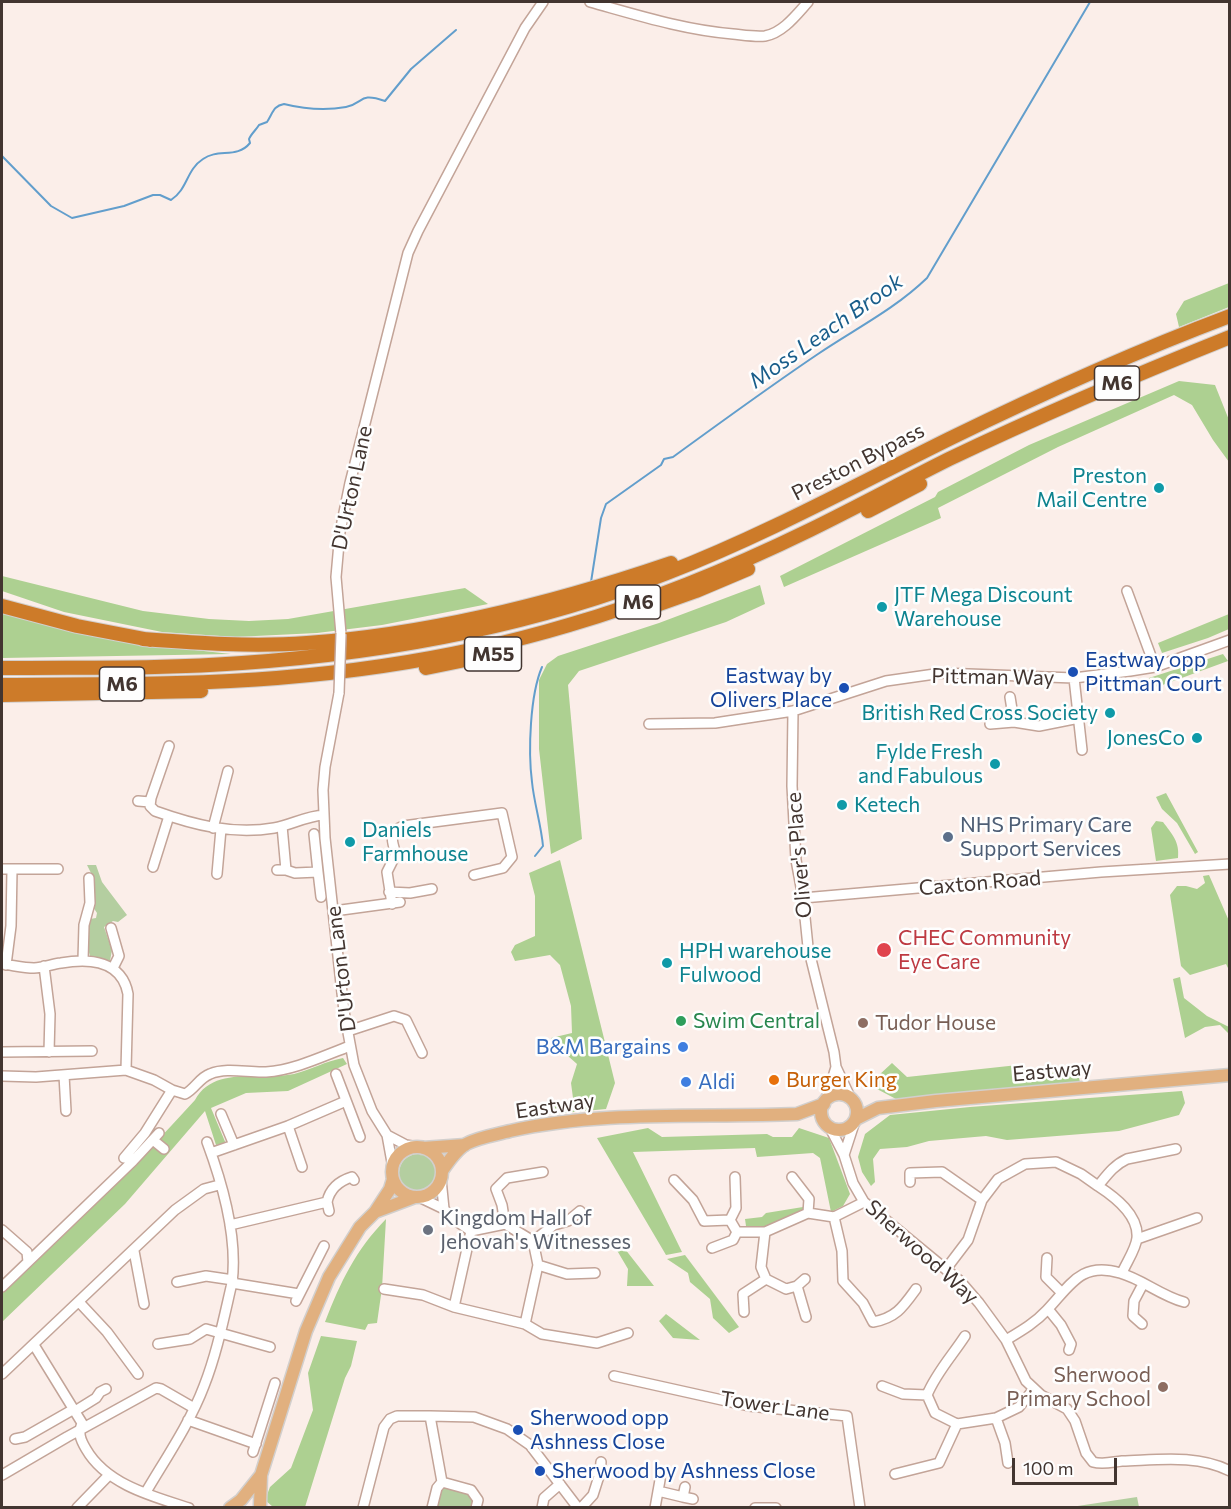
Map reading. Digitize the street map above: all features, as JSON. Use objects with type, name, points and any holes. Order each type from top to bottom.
[{"type":"highway","name":"Preston Bypass","points":[[498,625],[643,582],[778,525],[1036,397],[1129,356],[1230,316]]},
{"type":"highway","name":"M6","points":[[2,685],[177,683],[272,678],[388,665],[452,654],[567,626],[629,605],[750,558],[1007,432],[1142,372],[1230,337]]},
{"type":"highway","name":"M55","points":[[2,694],[178,693],[311,684],[453,663],[526,646],[644,610],[753,567],[950,469],[1007,432]]},
{"type":"highway","name":"M55","points":[[143,639],[232,644],[307,643],[422,628],[524,607],[592,588],[778,525]]},
{"type":"highway","name":"M55","points":[[2,606],[76,626],[143,639],[185,647],[231,650],[283,649],[391,640],[498,625]]},
{"type":"highway","name":"M6","points":[[2,668],[177,666],[307,658],[424,641],[498,625]]},
{"type":"main road","name":"Eastway","points":[[855,1120],[878,1108],[1230,1075]]},
{"type":"main road","points":[[835,1094],[851,1098],[857,1108],[855,1120],[851,1126],[840,1130],[827,1125],[822,1114],[825,1102],[835,1094]]},
{"type":"main road","name":"Eastway","points":[[851,1098],[878,1108]]},
{"type":"main road","name":"Eastway","points":[[797,1114],[825,1102]]},
{"type":"main road","name":"Eastway","points":[[442,1175],[451,1158],[465,1145],[481,1138],[535,1126],[586,1119],[797,1114],[827,1125]]},
{"type":"main road","name":"Eastway","points":[[420,1148],[465,1145]]},
{"type":"main road","points":[[242,1500],[262,1506],[261,1475],[306,1331],[329,1276],[360,1227],[375,1212],[390,1189],[395,1161],[404,1151],[420,1148],[436,1157],[442,1175],[433,1192],[375,1212]]},
{"type":"main road","points":[[393,1173],[404,1193],[417,1197]]},
{"type":"main road","points":[[229,1507],[242,1500],[261,1475]]},
{"type":"street","name":"D'Urton Lane","points":[[393,1173],[387,1135],[372,1111],[354,1065],[350,1046],[324,815],[325,767],[339,693],[341,634],[336,567],[340,532],[352,473],[408,253],[521,35],[543,2]]},
{"type":"street","points":[[590,2],[705,32],[766,36],[791,20],[808,2]]},
{"type":"street","points":[[1127,591],[1155,667]]},
{"type":"street","name":"Pittman Way","points":[[649,724],[715,723],[793,711],[886,681],[942,673],[1074,678],[1155,667],[1230,640]]},
{"type":"street","points":[[1074,678],[1082,750]]},
{"type":"street","points":[[1010,697],[1014,722]]},
{"type":"street","name":"Oliver's Place","points":[[793,711],[793,826],[808,946],[836,1067],[851,1098]]},
{"type":"street","points":[[990,724],[1014,722],[1039,726],[1079,718]]},
{"type":"street","points":[[169,746],[159,761],[150,802],[150,806],[155,811],[197,826],[217,829],[260,830],[282,826],[309,816],[324,815]]},
{"type":"street","points":[[217,874],[217,829],[228,771]]},
{"type":"street","points":[[138,801],[150,802]]},
{"type":"street","points":[[334,911],[396,903],[389,892],[387,872],[396,854],[392,839],[399,828],[502,813],[512,857],[503,868],[474,875]]},
{"type":"street","points":[[153,867],[169,816]]},
{"type":"street","points":[[282,826],[282,870],[295,873],[318,872]]},
{"type":"street","points":[[314,834],[321,897]]},
{"type":"street","name":"Caxton Road","points":[[803,898],[1101,872],[1230,864]]},
{"type":"street","points":[[2,869],[58,869]]},
{"type":"street","points":[[12,870],[11,926],[4,964],[34,968],[83,960],[113,968],[126,982],[128,994],[126,1070]]},
{"type":"street","points":[[83,960],[84,925],[90,903],[89,878]]},
{"type":"street","points":[[389,892],[410,893],[432,889]]},
{"type":"street","points":[[111,928],[118,956],[113,968]]},
{"type":"street","points":[[44,966],[50,1014],[49,1052]]},
{"type":"street","points":[[348,1031],[394,1016],[406,1020],[422,1053]]},
{"type":"street","name":"D'Urton Lane","points":[[176,1092],[191,1091],[202,1078],[212,1073],[228,1070],[266,1072],[281,1070],[350,1046]]},
{"type":"street","points":[[2,1052],[92,1051]]},
{"type":"street","name":"Oliver's Place","points":[[825,1102],[836,1067]]},
{"type":"street","points":[[2,1076],[64,1075],[126,1070],[154,1080],[176,1092],[124,1158]]},
{"type":"street","points":[[336,1074],[360,1137]]},
{"type":"street","points":[[64,1075],[66,1111]]},
{"type":"street","points":[[211,1154],[288,1126],[346,1101]]},
{"type":"street","points":[[221,1114],[234,1145]]},
{"type":"street","points":[[844,1155],[855,1120]]},
{"type":"street","name":"Sherwood Way","points":[[827,1125],[844,1155],[853,1183],[864,1202],[946,1269],[980,1303],[1006,1340],[1020,1371],[1034,1390],[1067,1409],[1075,1421],[1086,1453],[1093,1462],[1100,1464],[1113,1461],[1181,1460],[1205,1463],[1230,1471]]},
{"type":"street","points":[[288,1126],[302,1167]]},
{"type":"street","points":[[387,1135],[406,1145],[420,1148]]},
{"type":"street","points":[[2,1287],[156,1137],[164,1149]]},
{"type":"street","points":[[146,1492],[188,1420],[210,1369],[232,1281],[230,1225],[207,1142]]},
{"type":"street","points":[[1098,1186],[1120,1162],[1176,1149]]},
{"type":"street","points":[[946,1269],[968,1240],[982,1200],[998,1179],[1025,1164],[1056,1161],[1081,1173],[1098,1186],[1126,1209],[1135,1224],[1137,1239],[1122,1273]]},
{"type":"street","points":[[505,1224],[502,1205],[496,1189],[507,1178],[543,1172]]},
{"type":"street","points":[[910,1182],[910,1173],[942,1172],[982,1200]]},
{"type":"street","points":[[442,1175],[444,1209]]},
{"type":"street","points":[[730,1220],[736,1208],[735,1176]]},
{"type":"street","points":[[230,1225],[328,1206],[333,1188],[339,1182],[352,1177],[354,1180]]},
{"type":"street","points":[[792,1177],[809,1199],[808,1214]]},
{"type":"street","points":[[674,1180],[693,1200],[704,1221],[730,1220]]},
{"type":"street","points":[[2,1374],[175,1210],[204,1190],[219,1185]]},
{"type":"street","points":[[417,1197],[444,1209],[452,1218],[471,1231],[505,1224],[533,1241],[538,1265],[525,1324]]},
{"type":"street","points":[[737,1232],[765,1232],[808,1214],[834,1216],[864,1202]]},
{"type":"street","points":[[533,1241],[554,1225],[568,1221],[580,1211]]},
{"type":"street","points":[[834,1216],[842,1251],[843,1281],[863,1303],[873,1322],[888,1320],[904,1305],[916,1289]]},
{"type":"street","points":[[1137,1239],[1197,1218]]},
{"type":"street","points":[[730,1220],[737,1232]]},
{"type":"street","points":[[2,1230],[27,1252],[28,1262]]},
{"type":"street","points":[[454,1307],[471,1231]]},
{"type":"street","points":[[712,1248],[733,1240],[737,1232]]},
{"type":"street","points":[[765,1232],[761,1267],[766,1279],[786,1289],[797,1286],[805,1279]]},
{"type":"street","points":[[177,1282],[206,1276],[298,1298],[324,1246]]},
{"type":"street","points":[[134,1251],[144,1304]]},
{"type":"street","points":[[1047,1258],[1046,1277],[1061,1292]]},
{"type":"street","points":[[538,1265],[567,1274],[595,1273]]},
{"type":"street","points":[[1006,1340],[1030,1326],[1048,1309],[1061,1292],[1084,1274],[1094,1271],[1104,1269],[1122,1273],[1171,1299],[1184,1302]]},
{"type":"street","points":[[744,1312],[743,1294],[766,1279]]},
{"type":"street","points":[[1142,1324],[1134,1316],[1134,1301],[1143,1284]]},
{"type":"street","points":[[797,1286],[806,1317]]},
{"type":"street","points":[[384,1290],[423,1295],[454,1307],[525,1324],[542,1334],[597,1343],[628,1333]]},
{"type":"street","points":[[80,1302],[107,1332],[138,1374]]},
{"type":"street","points":[[1048,1309],[1061,1324],[1071,1344],[1069,1350]]},
{"type":"street","points":[[164,1346],[190,1339],[206,1329],[270,1347]]},
{"type":"street","points":[[965,1336],[934,1378],[927,1395],[935,1413],[957,1424],[996,1418],[1019,1407],[1034,1390]]},
{"type":"street","points":[[34,1344],[82,1423],[79,1431],[81,1442],[93,1462],[108,1476],[189,1508]]},
{"type":"street","name":"Tower Lane","points":[[614,1376],[749,1406],[847,1416],[860,1508]]},
{"type":"street","points":[[188,1420],[255,1448],[275,1383]]},
{"type":"street","points":[[882,1386],[903,1394],[927,1395]]},
{"type":"street","points":[[15,1439],[25,1437],[96,1398],[106,1389]]},
{"type":"street","points":[[2,1475],[156,1389],[161,1389],[194,1408]]},
{"type":"street","points":[[363,1508],[382,1432],[386,1423],[393,1417],[401,1415],[474,1417],[507,1429],[530,1445],[580,1508],[593,1495],[595,1472],[602,1462]]},
{"type":"street","points":[[430,1416],[442,1482]]},
{"type":"street","points":[[996,1418],[1005,1443],[1008,1463]]},
{"type":"street","points":[[895,1474],[939,1463],[957,1424]]},
{"type":"street","points":[[77,1508],[108,1476]]},
{"type":"street","points":[[655,1508],[660,1480]]},
{"type":"street","points":[[432,1508],[436,1488],[442,1482]]},
{"type":"street","points":[[442,1482],[471,1490],[478,1500],[476,1508]]},
{"type":"street","points":[[542,1508],[544,1498],[560,1484]]},
{"type":"street","points":[[658,1491],[687,1494]]},
{"type":"street","points":[[755,1508],[776,1508]]},
{"type":"green space","points":[[1229,283],[1229,307],[1179,327],[1176,314],[1184,301]]},
{"type":"green space","points":[[1179,381],[1215,385],[1229,420],[1229,462],[1192,405],[1174,395],[1058,447],[938,508],[941,518],[784,587],[780,576],[935,497],[938,492],[1029,445]]},
{"type":"green space","points":[[2,576],[143,611],[209,619],[249,621],[288,619],[465,588],[488,604],[382,625],[317,633],[235,637],[162,632],[64,612],[2,591]]},
{"type":"green space","points":[[760,585],[765,604],[726,622],[579,671],[568,685],[582,839],[551,854],[539,749],[539,680],[547,664],[558,656],[659,623]]},
{"type":"green space","points":[[2,610],[131,643],[231,654],[2,658]]},
{"type":"green space","points":[[1229,614],[1229,629],[1162,653],[1158,643]]},
{"type":"green space","points":[[1223,654],[1228,661],[1157,687],[1149,678]]},
{"type":"green space","points":[[1166,793],[1198,852],[1195,854],[1177,823],[1162,809],[1156,797]]},
{"type":"green space","points":[[1156,821],[1163,822],[1172,834],[1178,847],[1178,858],[1156,861],[1151,828]]},
{"type":"green space","points":[[560,860],[615,1083],[606,1109],[542,1115],[537,1105],[568,1102],[573,1098],[571,1083],[577,1064],[568,1056],[556,1054],[551,1038],[572,1033],[571,1006],[560,965],[550,955],[515,961],[511,952],[515,945],[535,936],[535,896],[529,873]]},
{"type":"green space","points":[[87,865],[96,865],[102,882],[127,915],[118,922],[113,921],[104,927],[112,950],[110,961],[90,956],[89,952],[87,928],[90,919],[96,918],[97,913],[93,907],[93,877]]},
{"type":"green space","points":[[1209,875],[1229,921],[1229,970],[1226,964],[1190,975],[1181,966],[1170,895],[1177,886],[1197,889],[1205,883],[1203,876]]},
{"type":"green space","points":[[1180,977],[1184,998],[1207,1016],[1229,1027],[1229,1044],[1228,1033],[1220,1025],[1205,1027],[1185,1038],[1173,979]]},
{"type":"green space","points":[[343,1058],[347,1064],[288,1091],[246,1093],[211,1108],[226,1144],[216,1145],[205,1111],[125,1204],[2,1322],[2,1292],[101,1198],[172,1125],[203,1089],[226,1078],[294,1074]]},
{"type":"green space","points":[[892,1063],[907,1077],[1018,1065],[1035,1078],[1076,1066],[1080,1082],[896,1099],[877,1089],[879,1075]]},
{"type":"green space","points":[[1182,1091],[1185,1103],[1179,1115],[1119,1131],[1007,1140],[986,1136],[929,1141],[907,1147],[880,1149],[873,1159],[875,1182],[871,1186],[862,1172],[858,1157],[865,1134],[890,1115]]},
{"type":"green space","points":[[648,1128],[662,1137],[767,1134],[773,1137],[792,1137],[799,1128],[829,1138],[850,1194],[843,1206],[831,1212],[820,1158],[813,1153],[757,1157],[755,1148],[633,1152],[682,1252],[666,1255],[597,1138]]},
{"type":"green space","points":[[418,1154],[432,1159],[437,1173],[432,1187],[418,1192],[404,1187],[399,1173],[404,1159]]},
{"type":"green space","points":[[803,1207],[803,1211],[768,1226],[746,1226],[745,1219]]},
{"type":"green space","points":[[386,1219],[382,1288],[377,1323],[368,1324],[365,1330],[325,1322],[357,1255]]},
{"type":"green space","points":[[615,1247],[625,1249],[654,1286],[627,1286],[628,1269]]},
{"type":"green space","points":[[685,1255],[739,1327],[729,1333],[713,1318],[710,1299],[690,1282],[688,1273],[667,1259]]},
{"type":"green space","points":[[666,1314],[700,1340],[673,1338],[659,1321]]},
{"type":"green space","points":[[321,1336],[357,1341],[351,1366],[345,1378],[305,1507],[273,1507],[265,1500],[270,1487],[291,1468],[313,1410],[308,1373]]},
{"type":"green space","points":[[451,1487],[465,1491],[473,1497],[473,1507],[434,1508],[442,1488]]},
{"type":"green space","points":[[1137,1497],[1139,1507],[1071,1507]]},
{"type":"waterway","name":"Moss Leach Brook","points":[[591,582],[601,518],[606,504],[661,465],[664,459],[673,457],[800,366],[888,309],[927,278],[1090,2]]},
{"type":"waterway","points":[[2,156],[51,206],[72,218],[124,206],[153,195],[160,195],[171,200],[177,196],[197,163],[215,154],[245,148],[259,125],[267,122],[278,106],[284,104],[330,109],[346,107],[366,98],[385,101],[411,69],[456,30]]},
{"type":"waterway","name":"Moss Leach Brook","points":[[535,856],[543,846],[532,782],[530,739],[535,692],[542,667]]},
{"type":"place","name":"Preston Mail Centre","points":[[1159,488]]},
{"type":"place","name":"JTF Mega Discount Warehouse","points":[[882,607]]},
{"type":"place","name":"Eastway opp Pittman Court","points":[[1073,672]]},
{"type":"place","name":"Eastway by Olivers Place","points":[[844,688]]},
{"type":"place","name":"British Red Cross Society","points":[[1110,713]]},
{"type":"place","name":"JonesCo","points":[[1197,738]]},
{"type":"place","name":"Fylde Fresh and Fabulous","points":[[995,764]]},
{"type":"place","name":"Ketech","points":[[842,805]]},
{"type":"place","name":"NHS Primary Care Support Services","points":[[948,837]]},
{"type":"place","name":"Daniels Farmhouse","points":[[350,842]]},
{"type":"place","name":"CHEC Community Eye Care","points":[[884,950]]},
{"type":"place","name":"HPH warehouse Fulwood","points":[[667,963]]},
{"type":"place","name":"Swim Central","points":[[681,1021]]},
{"type":"place","name":"Tudor House","points":[[863,1023]]},
{"type":"place","name":"B&M Bargains","points":[[683,1047]]},
{"type":"place","name":"Burger King","points":[[774,1080]]},
{"type":"place","name":"Aldi","points":[[686,1082]]},
{"type":"place","name":"Kingdom Hall of Jehovah's Witnesses","points":[[428,1230]]},
{"type":"place","name":"Sherwood Primary School","points":[[1163,1387]]},
{"type":"place","name":"Sherwood opp Ashness Close","points":[[518,1430]]},
{"type":"place","name":"Sherwood by Ashness Close","points":[[540,1471]]}]
